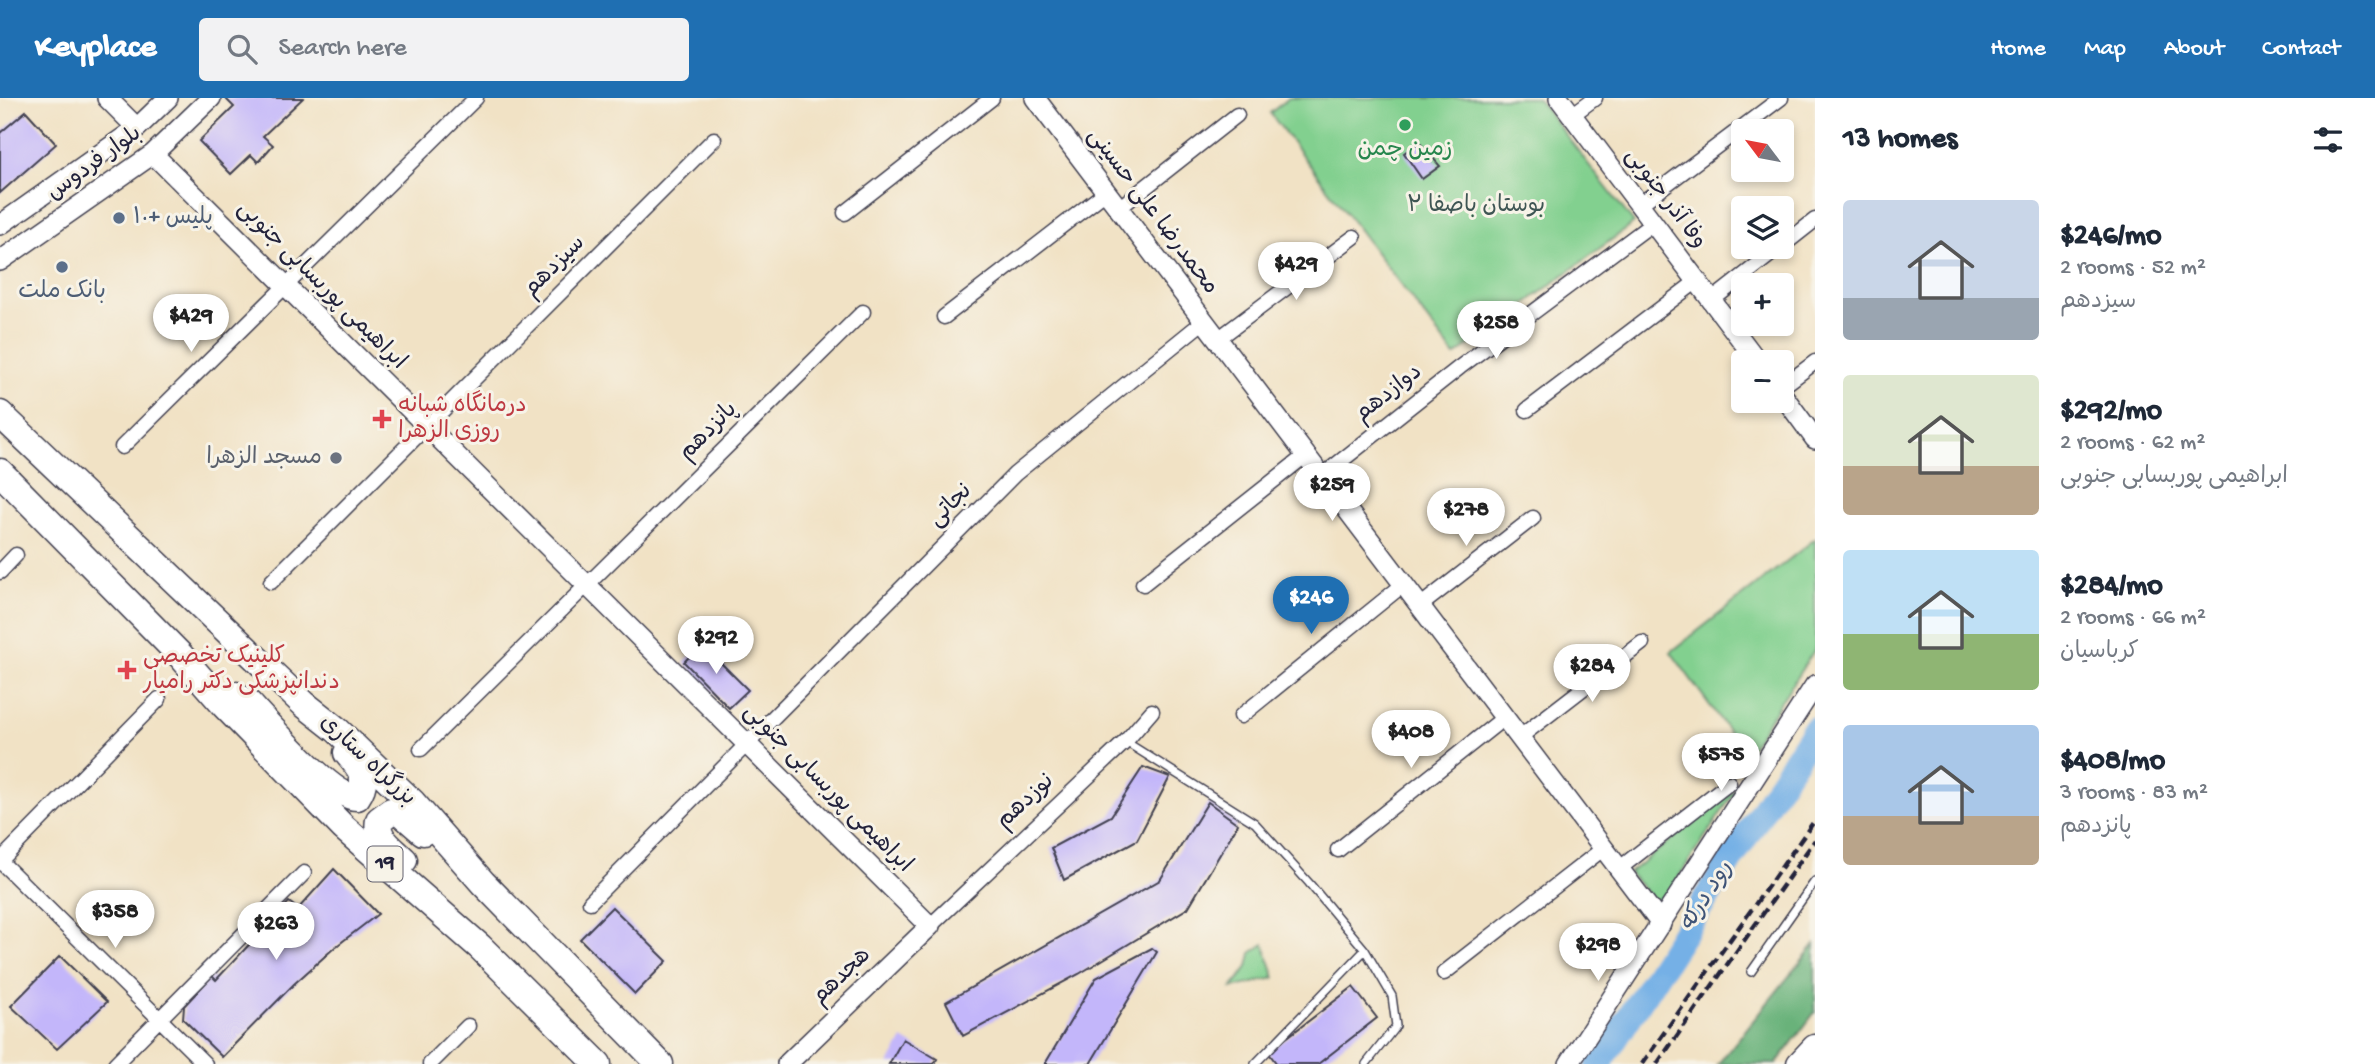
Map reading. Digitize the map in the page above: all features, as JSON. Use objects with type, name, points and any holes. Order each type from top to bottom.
[{"type":"highway","name":"بزرگراه ستاری","points":[[2,412],[304,704],[337,730],[413,803],[483,883],[660,1064]]},
{"type":"highway","name":"19","points":[[0,472],[180,655],[224,705],[344,828],[480,947],[597,1064]]},
{"type":"highway","points":[[180,655],[247,703],[337,791],[357,797],[364,784],[362,770],[304,704]]},
{"type":"highway","points":[[480,947],[465,925],[380,836],[377,829],[379,820],[391,811],[400,811],[483,883]]},
{"type":"highway","points":[[1800,1064],[1815,1048]]},
{"type":"street","points":[[107,98],[137,128]]},
{"type":"street","name":"بلوار فردوس","points":[[0,225],[137,128],[168,98]]},
{"type":"street","name":"بلوار فردوس","points":[[0,261],[153,154],[211,98]]},
{"type":"street","points":[[122,447],[476,98]]},
{"type":"street","points":[[845,213],[992,98]]},
{"type":"street","name":"محمدرضا علی حسینی","points":[[1035,98],[1661,924]]},
{"type":"street","name":"وفا آذر جنوبی","points":[[1559,98],[1749,350]]},
{"type":"street","points":[[1572,116],[1595,98]]},
{"type":"street","points":[[1639,205],[1781,98]]},
{"type":"street","points":[[1119,208],[1237,115]]},
{"type":"street","name":"سیزدهم","points":[[428,427],[714,139]]},
{"type":"street","name":"ابراهیمی پوربسابی جنوبی","points":[[153,154],[930,926]]},
{"type":"street","points":[[944,317],[1106,192]]},
{"type":"street","points":[[1794,236],[1815,219]]},
{"type":"street","name":"دوازدهم","points":[[1322,476],[1460,367],[1653,223]]},
{"type":"street","points":[[1218,339],[1354,237]]},
{"type":"street","points":[[1711,300],[1764,259]]},
{"type":"street","points":[[1527,410],[1697,281]]},
{"type":"street","name":"پانزدهم","points":[[421,749],[863,312]]},
{"type":"street","name":"نجاتی","points":[[590,902],[1015,474],[1204,321]]},
{"type":"street","points":[[1794,378],[1815,362]]},
{"type":"street","points":[[1794,410],[1815,439]]},
{"type":"street","points":[[271,582],[428,427]]},
{"type":"street","points":[[1143,584],[1306,454]]},
{"type":"street","points":[[1420,606],[1533,518]]},
{"type":"street","points":[[0,572],[16,555]]},
{"type":"street","points":[[1241,716],[1404,584]]},
{"type":"street","points":[[1520,737],[1642,643]]},
{"type":"street","points":[[1569,1064],[1815,685]]},
{"type":"street","points":[[159,699],[0,861],[205,1064]]},
{"type":"street","name":"نوزدهم","points":[[930,926],[1126,741],[1153,711]]},
{"type":"street","points":[[1338,850],[1505,717]]},
{"type":"street","points":[[1619,868],[1729,783]]},
{"type":"street","points":[[1444,973],[1604,848]]},
{"type":"street","points":[[115,1064],[304,873]]},
{"type":"street","name":"هجدهم","points":[[787,1064],[930,926]]},
{"type":"street","points":[[430,1064],[468,1026]]},
{"type":"lane","points":[[1126,741],[1255,823],[1365,950],[1392,996],[1396,1026],[1366,1064]]},
{"type":"lane","points":[[1751,972],[1815,881]]},
{"type":"lane","points":[[1255,1064],[1365,950]]},
{"type":"green space","name":"بوستان باصفا ۲","points":[[1289,98],[1537,98],[1634,223],[1455,356],[1270,113]]},
{"type":"green space","points":[[1815,539],[1815,649],[1746,755],[1671,652]]},
{"type":"green space","points":[[1738,787],[1666,896],[1654,901],[1629,873]]},
{"type":"green space","points":[[1264,944],[1275,978],[1232,988],[1248,967],[1251,953]]},
{"type":"green space","points":[[1815,944],[1815,1012],[1776,1064],[1718,1064]]},
{"type":"building","points":[[225,98],[303,98],[263,136],[273,145],[258,162],[251,155],[231,174],[199,141],[234,107]]},
{"type":"building","points":[[26,111],[56,144],[0,193],[0,133]]},
{"type":"building","points":[[1419,142],[1440,166],[1422,179],[1404,153]]},
{"type":"building","points":[[702,644],[748,690],[729,708],[684,662]]},
{"type":"building","points":[[1143,767],[1170,777],[1137,840],[1064,880],[1051,848],[1111,816]]},
{"type":"building","points":[[1208,802],[1238,824],[1188,908],[1079,974],[963,1036],[946,1002],[1160,880]]},
{"type":"building","points":[[334,869],[378,914],[294,984],[222,1057],[183,1019],[184,1006],[212,976],[216,980],[289,902],[298,909]]},
{"type":"building","points":[[612,907],[667,961],[635,994],[580,939]]},
{"type":"building","points":[[1152,948],[1157,952],[1090,1064],[1045,1064],[1096,978]]},
{"type":"building","points":[[60,956],[107,1002],[57,1049],[11,1006]]},
{"type":"building","points":[[1353,987],[1377,1018],[1318,1064],[1277,1064],[1268,1052]]},
{"type":"building","points":[[903,1039],[937,1059],[934,1064],[889,1064]]},
{"type":"waterway","name":"رود درکه","points":[[1599,1064],[1815,729]]},
{"type":"railway","points":[[1642,1064],[1815,820]]},
{"type":"railway","points":[[1657,1064],[1815,840]]},
{"type":"place","name":"زمین چمن","points":[[1405,125]]},
{"type":"place","name":"پلیس +۱۰","points":[[119,218]]},
{"type":"place","name":"بانک ملت","points":[[62,267]]},
{"type":"place","name":"درمانگاه شبانه روزی الزهرا","points":[[382,419]]},
{"type":"place","name":"مسجد الزهرا","points":[[336,458]]},
{"type":"place","name":"کلینیک تخصصی دندانپزشکی دکتر رامیار","points":[[127,670]]}]
